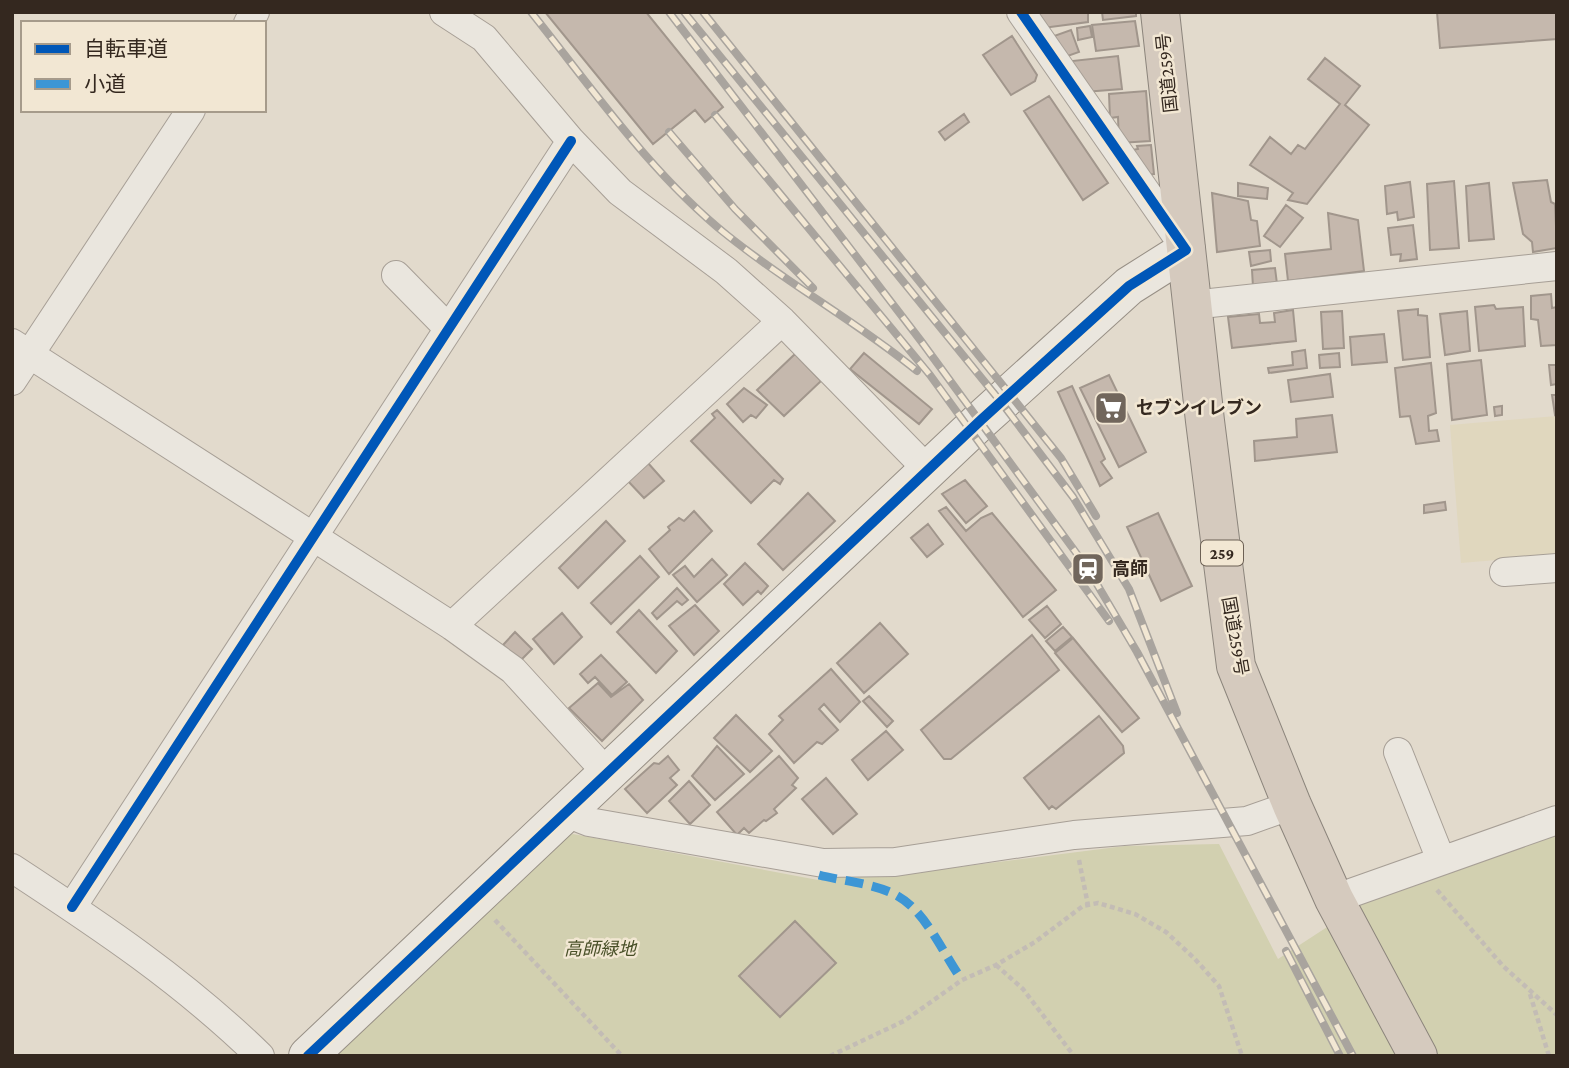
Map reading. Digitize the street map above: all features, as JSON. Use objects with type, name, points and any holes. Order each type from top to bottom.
[{"type":"highway","name":"国道259号","points":[[1160,12],[1236,666],[1292,805],[1334,899],[1418,1056]]},
{"type":"street","points":[[444,12],[484,38],[571,141],[620,192],[726,271],[782,321],[928,470]]},
{"type":"street","points":[[307,1056],[928,470],[1129,286],[1186,250],[1021,12]]},
{"type":"street","points":[[12,381],[22,349],[190,112]]},
{"type":"street","points":[[72,907],[571,141]]},
{"type":"street","points":[[1192,305],[1557,266]]},
{"type":"street","points":[[396,275],[448,328]]},
{"type":"street","points":[[452,625],[782,321]]},
{"type":"street","points":[[22,349],[312,538],[452,625],[513,670],[606,772]]},
{"type":"street","points":[[1504,572],[1557,569]]},
{"type":"street","points":[[1398,752],[1433,863]]},
{"type":"street","points":[[566,813],[589,822],[823,863],[895,862],[1074,835],[1247,821],[1292,805]]},
{"type":"street","points":[[1334,899],[1557,820]]},
{"type":"street","points":[[12,868],[160,967],[211,1008],[260,1056]]},
{"type":"path","points":[[1074,835],[1088,905]]},
{"type":"path","points":[[1433,863],[1440,895],[1530,993],[1547,1002],[1557,1015]]},
{"type":"path","points":[[830,1056],[904,1021],[962,980],[996,965],[1088,905],[1098,903],[1135,914],[1166,932],[1194,958],[1219,986],[1242,1056]]},
{"type":"path","points":[[488,912],[622,1056]]},
{"type":"path","points":[[996,965],[1023,989],[1074,1056]]},
{"type":"path","points":[[1530,993],[1549,1056]]},
{"type":"shaded area","points":[[1557,416],[1557,555],[1461,563],[1450,425]]},
{"type":"green space","name":"高師緑地","points":[[1557,827],[1557,1056],[330,1056],[559,839],[573,834],[818,880],[819,872],[926,871],[1125,846],[1219,844],[1278,959],[1361,905],[1371,894]]},
{"type":"building","points":[[545,12],[646,12],[723,107],[705,122],[695,110],[653,144]]},
{"type":"building","points":[[1031,12],[1088,12],[1088,22],[1043,28]]},
{"type":"building","points":[[1102,12],[1136,12],[1136,16],[1103,20]]},
{"type":"building","points":[[1437,12],[1557,12],[1557,39],[1440,48]]},
{"type":"building","points":[[1135,21],[1139,46],[1096,51],[1092,25]]},
{"type":"building","points":[[1090,26],[1092,37],[1078,40],[1077,28]]},
{"type":"building","points":[[1071,30],[1079,52],[1062,58],[1054,36]]},
{"type":"building","points":[[1012,36],[1037,75],[1035,81],[1011,95],[983,55]]},
{"type":"building","points":[[1118,56],[1122,89],[1084,92],[1072,61]]},
{"type":"building","points":[[1325,58],[1360,86],[1345,105],[1369,125],[1307,204],[1288,200],[1293,193],[1250,165],[1270,137],[1291,154],[1298,145],[1305,149],[1340,104],[1308,79]]},
{"type":"building","points":[[1146,91],[1150,141],[1119,143],[1118,117],[1110,118],[1109,94]]},
{"type":"building","points":[[1049,96],[1108,183],[1083,200],[1024,111]]},
{"type":"building","points":[[964,114],[969,122],[945,140],[939,132]]},
{"type":"building","points":[[1151,145],[1154,174],[1140,175],[1132,150],[1138,149],[1137,146]]},
{"type":"building","points":[[1547,180],[1551,202],[1555,204],[1557,248],[1533,252],[1532,242],[1523,234],[1513,183]]},
{"type":"building","points":[[1454,181],[1459,248],[1430,250],[1427,184]]},
{"type":"building","points":[[1410,182],[1414,217],[1398,220],[1397,212],[1387,214],[1385,186]]},
{"type":"building","points":[[1238,183],[1268,188],[1267,199],[1238,196]]},
{"type":"building","points":[[1489,183],[1494,239],[1469,241],[1466,186]]},
{"type":"building","points":[[1212,193],[1248,201],[1251,220],[1257,221],[1260,246],[1217,252]]},
{"type":"building","points":[[1286,205],[1303,218],[1280,247],[1264,236]]},
{"type":"building","points":[[1328,213],[1358,220],[1364,271],[1288,281],[1285,254],[1331,249]]},
{"type":"building","points":[[1413,225],[1417,259],[1400,261],[1401,254],[1391,255],[1388,228]]},
{"type":"building","points":[[1270,250],[1271,261],[1251,266],[1249,252]]},
{"type":"building","points":[[1275,268],[1277,284],[1253,287],[1252,270]]},
{"type":"building","points":[[1551,294],[1552,308],[1557,307],[1557,345],[1541,346],[1538,320],[1531,319],[1531,296]]},
{"type":"building","points":[[1494,305],[1496,309],[1523,307],[1525,346],[1479,351],[1475,307]]},
{"type":"building","points":[[1418,309],[1418,315],[1427,316],[1430,357],[1403,360],[1398,311]]},
{"type":"building","points":[[1293,310],[1296,341],[1232,348],[1228,317],[1259,314],[1260,323],[1275,322],[1274,313]]},
{"type":"building","points":[[1342,311],[1344,348],[1323,349],[1321,312]]},
{"type":"building","points":[[1467,311],[1470,351],[1445,355],[1440,314]]},
{"type":"building","points":[[1384,334],[1387,362],[1352,365],[1350,337]]},
{"type":"building","points":[[1305,350],[1307,368],[1269,373],[1268,368],[1293,365],[1292,352]]},
{"type":"building","points":[[864,353],[932,409],[919,424],[850,369]]},
{"type":"building","points":[[1339,353],[1340,367],[1320,368],[1319,355]]},
{"type":"building","points":[[795,354],[821,381],[784,416],[757,390]]},
{"type":"building","points":[[1481,360],[1487,415],[1452,420],[1447,364]]},
{"type":"building","points":[[1431,363],[1436,413],[1428,416],[1429,431],[1437,430],[1439,441],[1416,444],[1410,416],[1400,417],[1395,368]]},
{"type":"building","points":[[1549,365],[1557,365],[1557,384],[1551,385]]},
{"type":"building","points":[[1330,374],[1333,397],[1291,402],[1288,380]]},
{"type":"building","points":[[1109,375],[1146,452],[1119,467],[1080,388]]},
{"type":"building","points":[[1072,386],[1105,459],[1101,462],[1112,478],[1100,486],[1058,392]]},
{"type":"building","points":[[744,388],[767,405],[756,418],[751,415],[743,422],[727,404]]},
{"type":"building","points":[[1552,395],[1557,395],[1555,415]]},
{"type":"building","points":[[1502,406],[1502,415],[1495,416],[1494,407]]},
{"type":"building","points":[[717,410],[783,479],[780,484],[774,480],[751,503],[691,441],[715,418],[712,414]]},
{"type":"building","points":[[1332,415],[1337,452],[1255,461],[1254,441],[1297,437],[1296,419]]},
{"type":"building","points":[[648,463],[664,481],[644,498],[627,480]]},
{"type":"building","points":[[965,480],[987,506],[966,523],[942,494]]},
{"type":"building","points":[[808,493],[835,521],[783,570],[758,544]]},
{"type":"building","points":[[1445,502],[1446,510],[1424,513],[1424,505]]},
{"type":"building","points":[[946,507],[966,531],[981,518],[992,513],[1056,590],[1023,617],[939,511]]},
{"type":"building","points":[[694,511],[712,531],[669,574],[649,549],[670,530],[668,527],[679,518],[684,521]]},
{"type":"building","points":[[1158,513],[1192,586],[1161,601],[1127,527]]},
{"type":"building","points":[[606,521],[625,541],[578,588],[559,568]]},
{"type":"building","points":[[928,524],[943,544],[927,557],[911,538]]},
{"type":"building","points":[[640,556],[659,577],[611,624],[591,603]]},
{"type":"building","points":[[712,559],[727,575],[697,602],[673,575],[685,566],[694,577]]},
{"type":"building","points":[[745,563],[768,586],[761,594],[758,591],[743,605],[724,584]]},
{"type":"building","points":[[677,588],[688,600],[682,605],[677,601],[657,619],[652,613]]},
{"type":"building","points":[[695,605],[719,631],[694,655],[669,626]]},
{"type":"building","points":[[1047,606],[1061,624],[1045,638],[1029,620]]},
{"type":"building","points":[[639,610],[677,651],[656,673],[617,632]]},
{"type":"building","points":[[562,613],[582,637],[554,664],[533,639]]},
{"type":"building","points":[[880,623],[908,654],[864,693],[837,663]]},
{"type":"building","points":[[1063,627],[1072,637],[1055,651],[1046,641]]},
{"type":"building","points":[[515,632],[532,649],[520,661],[503,645]]},
{"type":"building","points":[[1032,635],[1059,670],[951,759],[944,759],[921,730]]},
{"type":"building","points":[[1073,638],[1139,718],[1122,732],[1055,653]]},
{"type":"building","points":[[601,655],[627,682],[612,695],[595,677],[588,683],[580,674]]},
{"type":"building","points":[[831,669],[860,702],[840,722],[824,704],[819,709],[838,730],[822,744],[817,742],[794,763],[769,734],[783,720],[779,716]]},
{"type":"building","points":[[598,683],[611,697],[629,684],[643,700],[602,741],[569,708]]},
{"type":"building","points":[[869,696],[893,721],[887,727],[863,701]]},
{"type":"building","points":[[736,715],[772,751],[750,772],[714,738]]},
{"type":"building","points":[[1099,716],[1123,746],[1124,753],[1056,809],[1052,806],[1049,809],[1024,778]]},
{"type":"building","points":[[886,731],[903,750],[868,780],[852,760]]},
{"type":"building","points":[[717,746],[744,774],[715,800],[692,776]]},
{"type":"building","points":[[668,756],[679,770],[670,778],[677,785],[647,813],[625,789],[654,763],[659,764]]},
{"type":"building","points":[[779,756],[798,778],[792,785],[796,788],[774,809],[777,813],[749,833],[744,828],[737,835],[717,812]]},
{"type":"building","points":[[826,778],[857,814],[833,834],[802,799]]},
{"type":"building","points":[[689,781],[710,805],[690,824],[669,801]]},
{"type":"building","points":[[795,921],[836,963],[780,1017],[739,976]]},
{"type":"railway","points":[[531,12],[623,129],[699,211],[750,253],[917,371]]},
{"type":"railway","points":[[669,12],[921,341],[1088,569],[1137,652],[1353,1056]]},
{"type":"railway","points":[[684,12],[1001,402],[1073,497],[1129,589],[1177,713]]},
{"type":"railway","points":[[703,12],[1061,458],[1096,516]]},
{"type":"railway","points":[[715,115],[930,375],[1109,621]]},
{"type":"railway","points":[[669,132],[735,209],[813,288]]},
{"type":"railway","points":[[1286,951],[1340,1056]]},
{"type":"marked path","points":[[819,875],[876,887],[905,901],[924,920],[962,980]]},
{"type":"cycle path","points":[[308,1056],[981,420],[1129,286],[1186,250],[1021,12]]},
{"type":"cycle path","points":[[72,907],[571,141]]},
{"type":"place","name":"セブンイレブン","points":[[1111,408]]},
{"type":"place","name":"高師","points":[[1088,569]]}]
